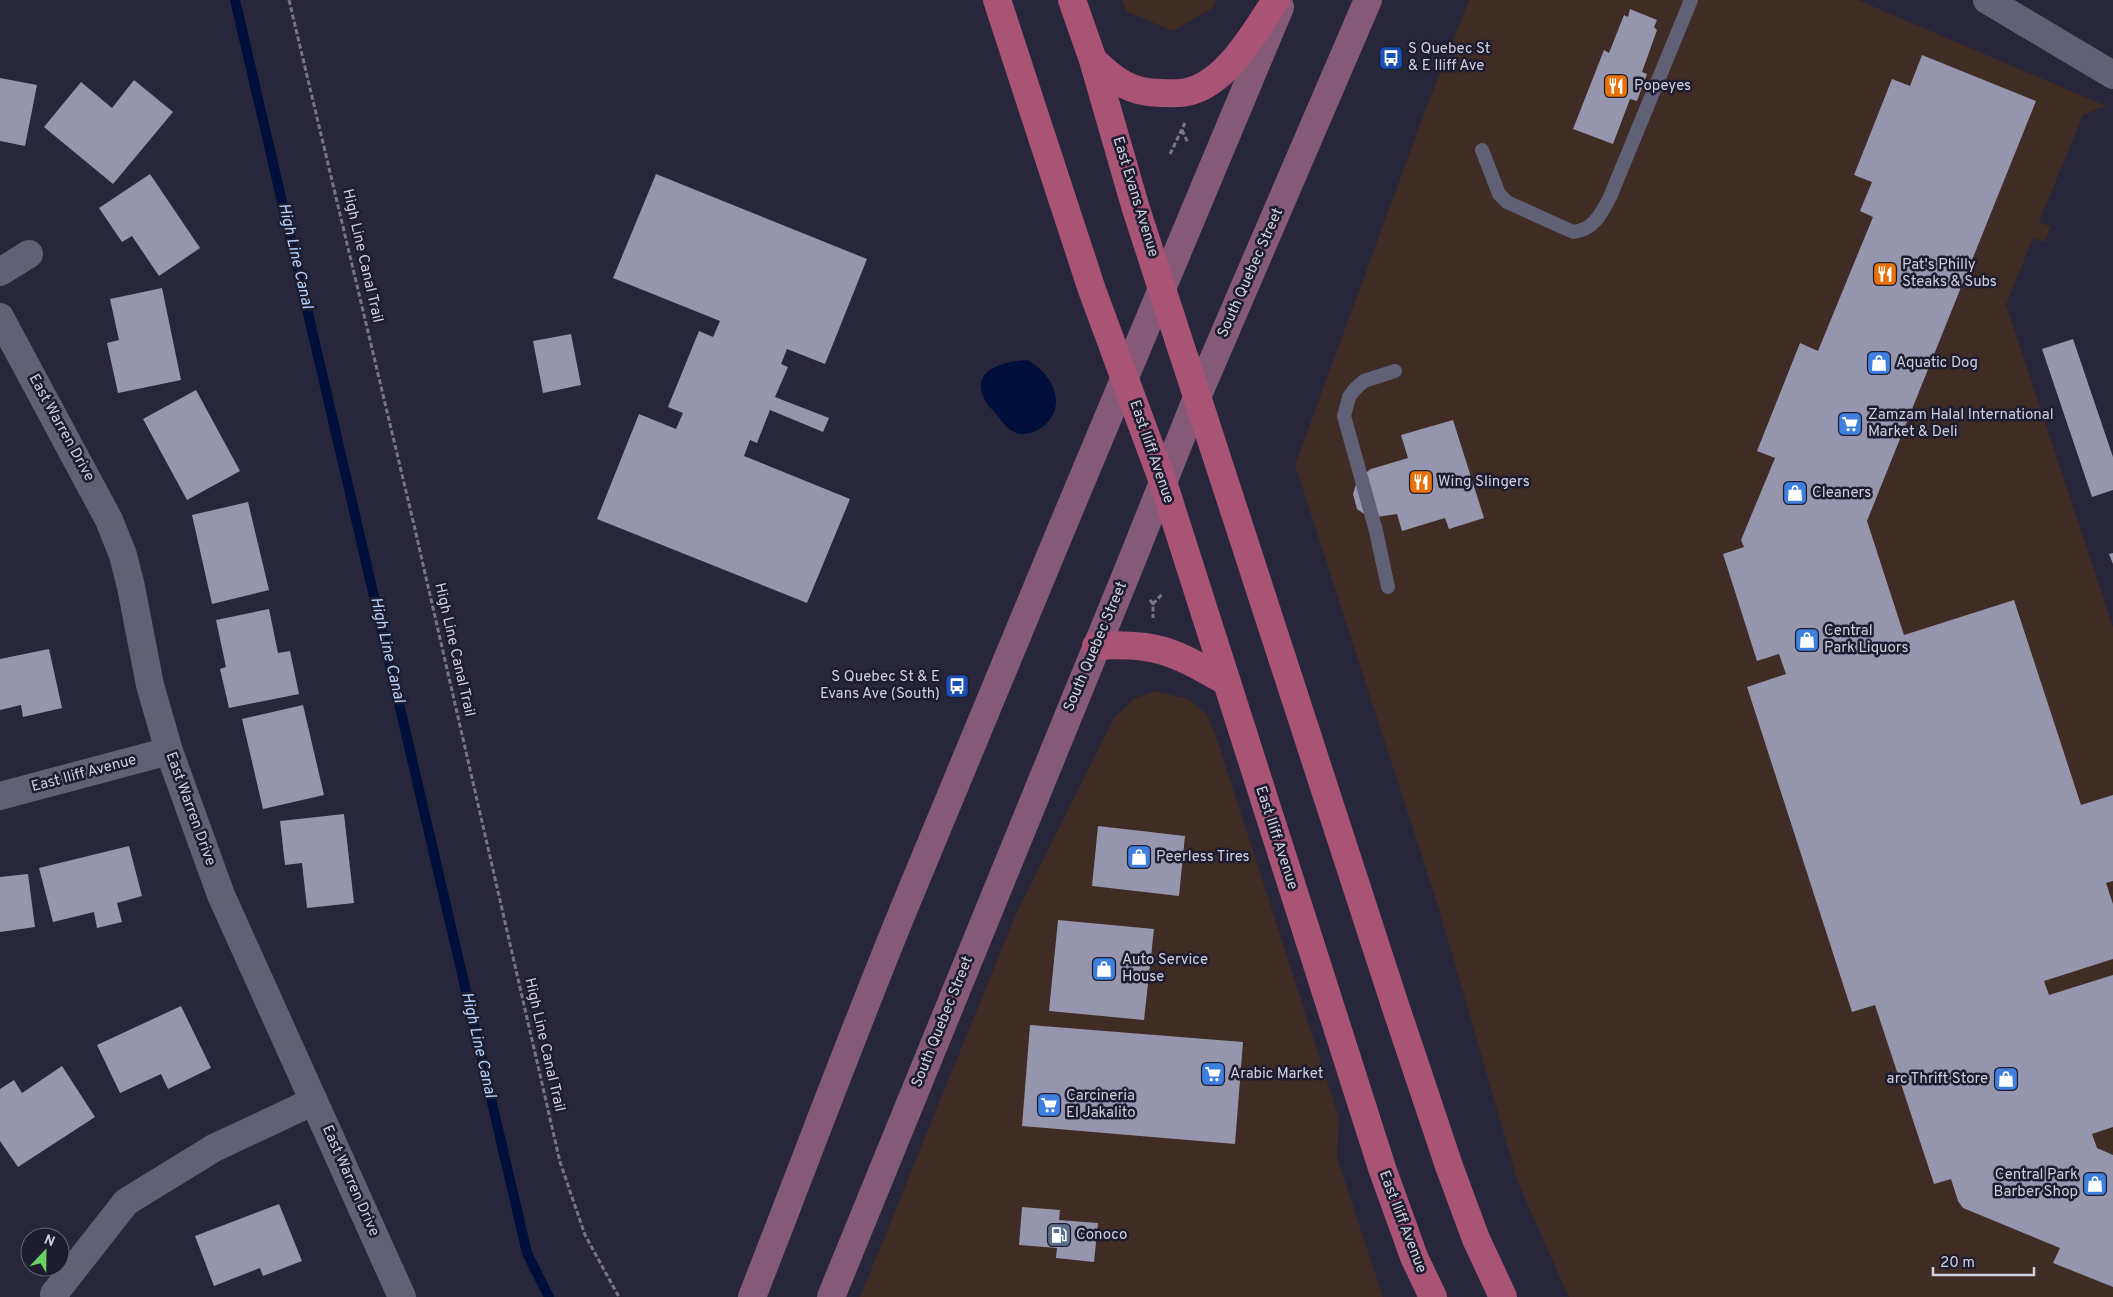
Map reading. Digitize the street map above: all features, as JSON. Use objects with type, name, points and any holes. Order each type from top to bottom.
[{"type":"main road","points":[[997,0],[1086,272],[1124,376]]},
{"type":"main road","name":"East Evans Avenue","points":[[1072,0],[1093,60],[1136,209],[1198,395]]},
{"type":"main road","points":[[1093,60],[1109,76],[1132,89],[1155,93],[1186,93],[1210,82],[1226,68],[1255,32],[1276,0]]},
{"type":"main road","points":[[752,1297],[904,908],[1162,283],[1283,0]]},
{"type":"main road","name":"South Quebec Street","points":[[831,1297],[1198,395],[1368,0]]},
{"type":"main road","name":"East Iliff Avenue","points":[[1124,376],[1163,482],[1382,1168],[1414,1258],[1433,1297]]},
{"type":"main road","points":[[1198,395],[1233,510],[1415,1065],[1473,1230],[1502,1297]]},
{"type":"main road","points":[[1096,646],[1124,644],[1154,647],[1175,653],[1225,681]]},
{"type":"street","points":[[1987,0],[2113,75]]},
{"type":"street","points":[[0,272],[28,254]]},
{"type":"street","name":"East Warren Drive","points":[[0,317],[100,498],[113,528],[131,587],[150,685],[169,751],[221,895],[402,1297]]},
{"type":"street","name":"East Iliff Avenue","points":[[0,796],[169,751]]},
{"type":"street","points":[[54,1294],[126,1202],[214,1148],[314,1101]]},
{"type":"lane","points":[[1482,150],[1499,194],[1507,202],[1573,232],[1584,231],[1593,225],[1602,214],[1610,197],[1691,0]]},
{"type":"lane","points":[[1388,587],[1376,531],[1344,416],[1349,397],[1364,381],[1395,371]]},
{"type":"path","name":"High Line Canal Trail","points":[[289,0],[410,506],[560,1162],[585,1235],[619,1297]]},
{"type":"path","points":[[1170,154],[1188,117]]},
{"type":"path","points":[[1153,621],[1154,604],[1162,594]]},
{"type":"shaded area","points":[[1122,0],[1216,0],[1213,8],[1173,31],[1126,11]]},
{"type":"shaded area","points":[[1469,0],[1858,0],[2106,106],[2083,115],[2039,222],[2051,227],[2045,242],[2033,238],[2006,305],[2113,627],[2113,1297],[1569,1297],[1566,1291],[1518,1182],[1439,909],[1295,465],[1428,103]]},
{"type":"shaded area","points":[[1154,691],[1189,699],[1207,715],[1215,733],[1339,1118],[1337,1157],[1383,1297],[860,1297],[1016,914],[1114,718],[1134,699]]},
{"type":"water","points":[[1027,360],[1049,379],[1056,396],[1056,405],[1053,414],[1044,426],[1031,433],[1020,434],[1007,427],[989,406],[984,399],[981,386],[982,379],[993,368],[1001,364]]},
{"type":"building","name":"Popeyes","points":[[1630,9],[1657,20],[1654,27],[1657,30],[1642,72],[1647,74],[1637,101],[1630,99],[1613,144],[1573,129],[1604,50],[1609,53],[1624,15],[1628,17]]},
{"type":"building","points":[[1922,55],[2036,101],[1867,521],[1904,635],[2014,600],[2081,805],[2113,795],[2113,881],[2106,883],[2113,904],[2113,959],[2044,981],[2049,995],[2113,975],[2113,1127],[2092,1134],[2097,1148],[2113,1155],[2113,1287],[2053,1263],[2060,1248],[1963,1208],[1958,1201],[1951,1179],[1934,1184],[1875,1005],[1852,1012],[1747,687],[1786,674],[1779,654],[1757,661],[1723,554],[1744,547],[1741,540],[1775,458],[1757,451],[1800,343],[1818,351],[1873,217],[1860,211],[1872,182],[1854,175],[1892,79],[1910,86]]},
{"type":"building","points":[[0,78],[37,85],[25,146],[0,141]]},
{"type":"building","points":[[134,80],[173,112],[113,184],[44,127],[81,82],[112,108]]},
{"type":"building","points":[[150,174],[200,248],[159,276],[132,236],[122,242],[99,208]]},
{"type":"building","points":[[656,174],[867,259],[825,364],[787,349],[781,364],[788,367],[775,397],[829,418],[823,432],[770,410],[757,443],[750,440],[744,456],[850,499],[807,603],[597,519],[639,414],[676,429],[683,413],[668,407],[699,331],[713,337],[720,321],[613,278]]},
{"type":"building","points":[[162,288],[181,380],[118,393],[107,343],[119,340],[110,299]]},
{"type":"building","points":[[571,334],[581,385],[543,393],[533,341]]},
{"type":"building","points":[[2073,339],[2113,457],[2113,490],[2092,497],[2042,349]]},
{"type":"building","points":[[196,390],[240,471],[187,500],[143,419]]},
{"type":"building","points":[[1453,420],[1484,518],[1449,529],[1445,518],[1402,531],[1397,514],[1370,518],[1357,509],[1353,494],[1358,478],[1371,469],[1408,458],[1401,435]]},
{"type":"building","points":[[248,502],[269,590],[212,604],[192,515]]},
{"type":"building","points":[[2113,553],[2113,564],[2109,554]]},
{"type":"building","points":[[269,609],[278,653],[290,651],[299,694],[229,708],[220,669],[226,667],[216,620]]},
{"type":"building","points":[[49,649],[62,708],[23,717],[21,705],[0,710],[0,659]]},
{"type":"building","points":[[303,705],[324,795],[263,809],[242,719]]},
{"type":"building","points":[[344,814],[354,903],[307,908],[302,863],[285,865],[280,821]]},
{"type":"building","points":[[1098,826],[1185,836],[1179,896],[1092,886]]},
{"type":"building","points":[[129,846],[142,896],[117,903],[122,922],[97,928],[94,912],[53,922],[39,868]]},
{"type":"building","points":[[28,874],[35,927],[0,932],[0,877]]},
{"type":"building","points":[[1058,920],[1154,929],[1144,1020],[1049,1011]]},
{"type":"building","points":[[181,1006],[211,1068],[168,1089],[161,1074],[120,1093],[97,1045]]},
{"type":"building","points":[[1030,1025],[1243,1042],[1235,1144],[1022,1126]]},
{"type":"building","points":[[62,1066],[95,1117],[18,1167],[0,1141],[0,1089],[14,1080],[22,1093]]},
{"type":"building","points":[[279,1204],[302,1261],[263,1276],[260,1268],[214,1286],[195,1236]]},
{"type":"building","points":[[1022,1207],[1060,1210],[1059,1220],[1098,1223],[1094,1262],[1056,1258],[1057,1248],[1019,1245]]},
{"type":"waterway","name":"High Line Canal","points":[[235,0],[527,1253],[549,1297]]},
{"type":"place","name":"S Quebec St & E Iliff Ave","points":[[1391,58]]},
{"type":"place","name":"Popeyes","points":[[1616,86]]},
{"type":"place","name":"Pat's Philly Steaks & Subs","points":[[1885,274]]},
{"type":"place","name":"Aquatic Dog","points":[[1879,363]]},
{"type":"place","name":"Zamzam Halal International Market & Deli","points":[[1850,424]]},
{"type":"place","name":"Wing Slingers","points":[[1421,482]]},
{"type":"place","name":"Cleaners","points":[[1795,493]]},
{"type":"place","name":"Central Park Liquors","points":[[1807,640]]},
{"type":"place","name":"S Quebec St & E Evans Ave (South)","points":[[957,686]]},
{"type":"place","name":"Peerless Tires","points":[[1139,857]]},
{"type":"place","name":"Auto Service House","points":[[1104,969]]},
{"type":"place","name":"Arabic Market","points":[[1213,1074]]},
{"type":"place","name":"arc Thrift Store","points":[[2006,1079]]},
{"type":"place","name":"Carcineria El Jakalito","points":[[1049,1105]]},
{"type":"place","name":"Central Park Barber Shop","points":[[2095,1184]]},
{"type":"place","name":"Conoco","points":[[1059,1235]]}]
